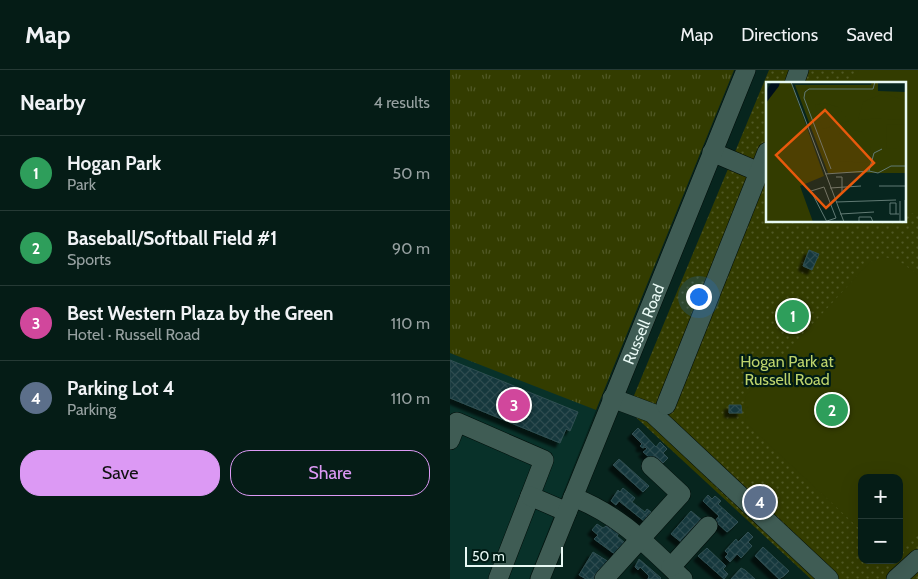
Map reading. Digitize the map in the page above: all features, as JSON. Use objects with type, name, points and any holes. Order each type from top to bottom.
[{"type":"street","name":"Russell Road","points":[[540,579],[746,70]]},
{"type":"street","points":[[795,82],[799,70]]},
{"type":"street","points":[[712,152],[759,172]]},
{"type":"street","points":[[666,405],[766,154]]},
{"type":"street","points":[[612,398],[652,413],[829,579]]},
{"type":"street","points":[[450,440],[458,422],[544,460],[498,579]]},
{"type":"street","points":[[604,579],[682,494],[651,466]]},
{"type":"street","points":[[530,496],[570,504],[598,507],[640,539],[677,573],[708,526]]},
{"type":"street","points":[[896,579],[918,558]]},
{"type":"shaded area","points":[[450,346],[596,410],[529,579],[450,579]]},
{"type":"green space","points":[[450,70],[734,70],[596,410],[450,353]]},
{"type":"green space","name":"Hogan Park at Russell Road","points":[[769,70],[918,70],[918,579],[811,579],[628,410]]},
{"type":"green space","points":[[859,70],[918,70],[918,215],[906,212],[906,82],[854,82]]},
{"type":"green space","points":[[884,257],[898,260],[918,275],[918,535],[903,545],[903,474],[858,474],[858,527],[746,423],[745,397],[870,262]]},
{"type":"building","points":[[809,250],[819,254],[812,270],[803,266]]},
{"type":"building","points":[[450,360],[578,412],[570,431],[566,429],[560,443],[450,398]]},
{"type":"building","points":[[729,405],[741,405],[742,413],[729,413]]},
{"type":"building","points":[[638,428],[656,447],[660,442],[667,449],[663,453],[668,458],[660,466],[643,452],[647,449],[640,446],[642,444],[632,434]]},
{"type":"building","points":[[619,459],[649,486],[643,492],[613,465]]},
{"type":"building","points":[[623,488],[635,498],[632,502],[645,512],[647,509],[651,512],[644,521],[619,501],[616,505],[611,501],[618,490],[620,492]]},
{"type":"building","points":[[708,495],[712,499],[715,496],[721,501],[718,504],[738,522],[727,532],[715,521],[719,516],[703,501]]},
{"type":"building","points":[[691,511],[703,521],[681,542],[671,534]]},
{"type":"building","points":[[597,524],[603,528],[608,525],[619,533],[617,536],[625,543],[616,555],[594,539],[598,535],[592,530]]},
{"type":"building","points":[[748,532],[753,537],[748,542],[752,546],[741,558],[737,554],[730,562],[725,557],[728,554],[725,551],[736,539],[738,542]]},
{"type":"building","points":[[763,547],[789,571],[784,576],[779,579],[755,556]]},
{"type":"building","points":[[707,548],[726,566],[723,569],[728,574],[724,579],[698,556]]},
{"type":"building","points":[[593,552],[609,562],[602,574],[598,572],[593,579],[586,579],[579,575]]},
{"type":"building","points":[[639,559],[661,578],[648,579],[649,576],[640,567],[638,570],[635,567]]},
{"type":"building","points":[[741,568],[745,570],[755,579],[731,579]]},
{"type":"place","name":"Hogan Park","points":[[793,316]]},
{"type":"place","name":"Best Western Plaza by the Green","points":[[514,405]]},
{"type":"place","name":"Baseball/Softball Field #1","points":[[832,410]]},
{"type":"place","name":"Parking Lot 4","points":[[760,502]]}]
